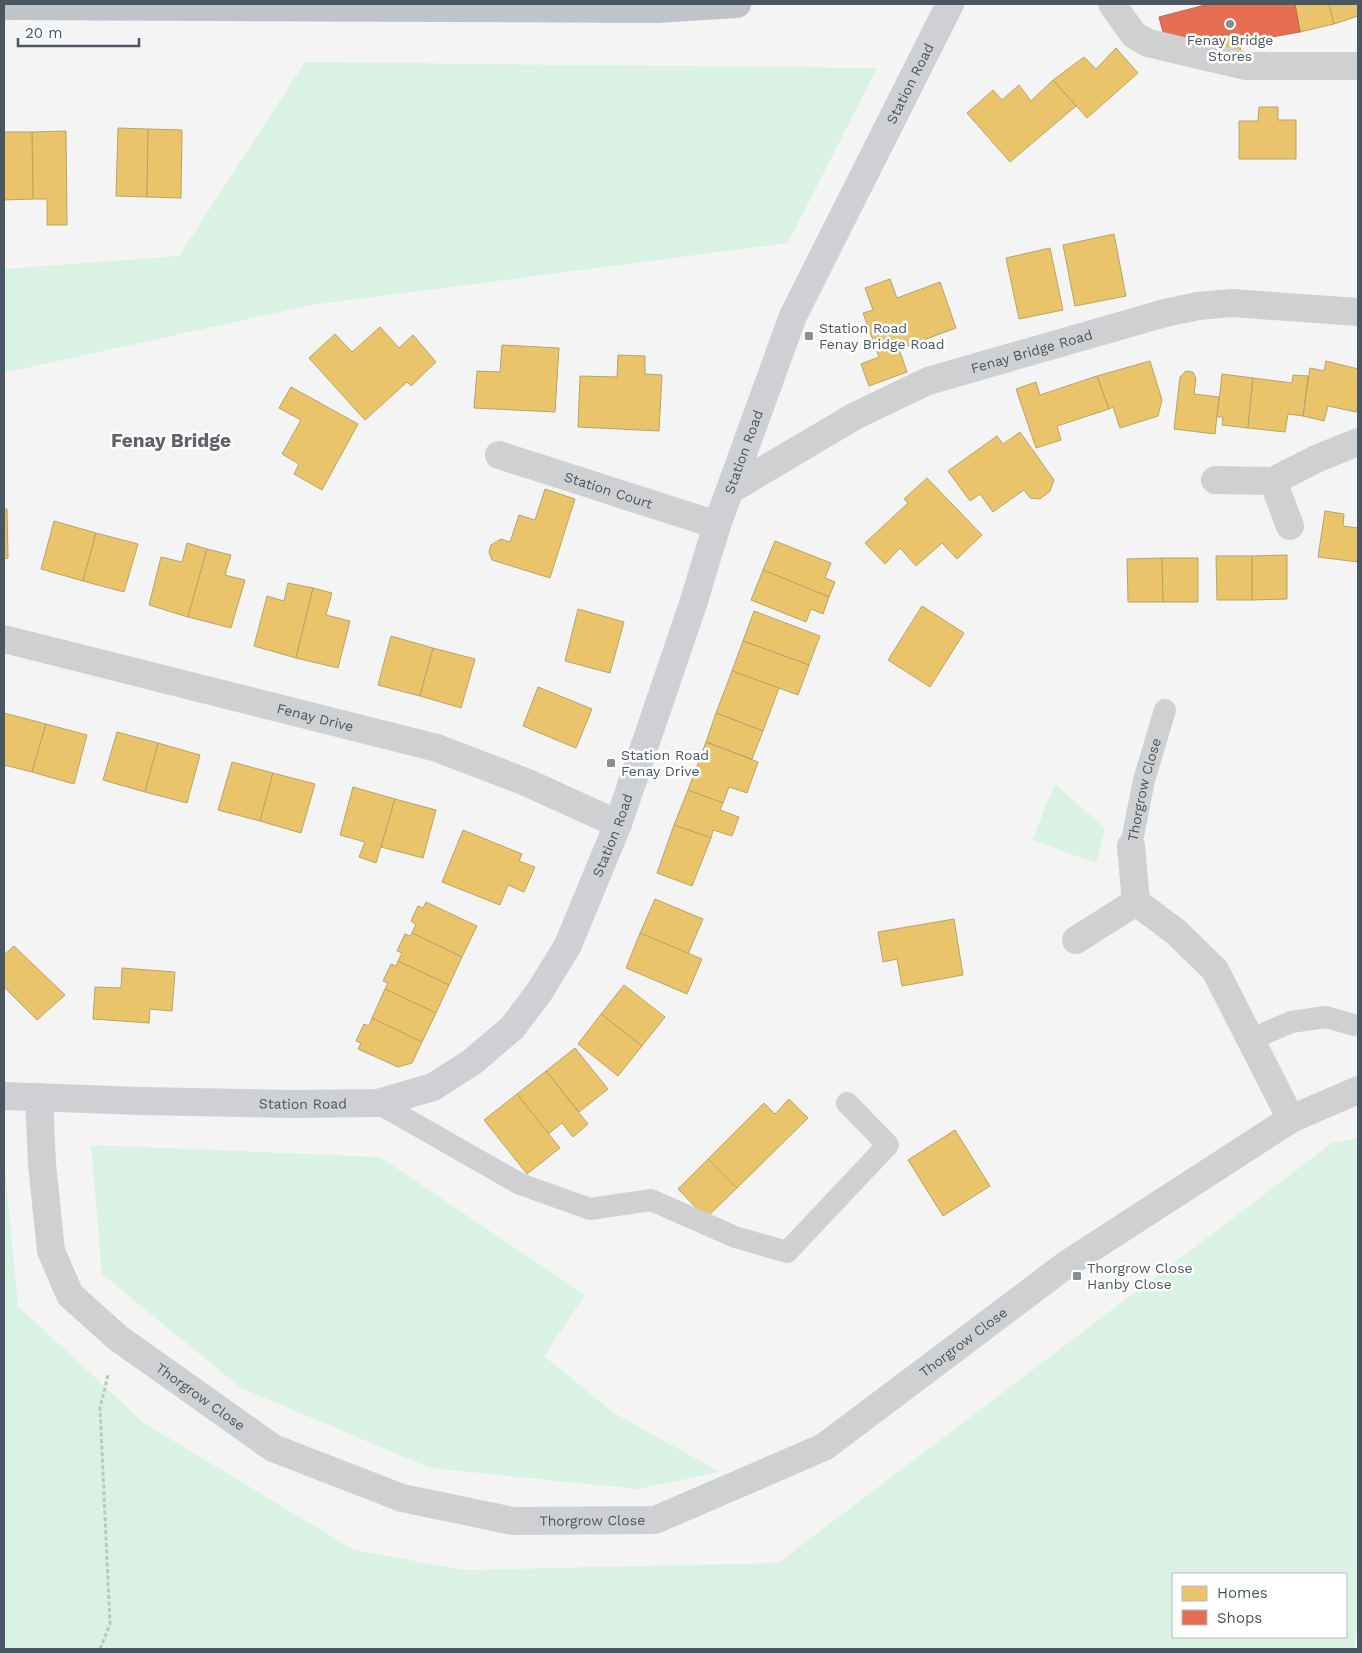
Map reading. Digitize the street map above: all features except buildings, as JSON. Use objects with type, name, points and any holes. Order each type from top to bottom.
[{"type":"highway","points":[[4,6],[656,9],[738,4]]},
{"type":"street","name":"Station Road","points":[[4,1096],[294,1104],[378,1103],[433,1087],[472,1062],[512,1028],[540,991],[568,945],[618,824],[693,604],[717,525],[793,316],[950,4]]},
{"type":"street","points":[[1112,4],[1134,35],[1148,43],[1246,66],[1358,66]]},
{"type":"street","name":"Fenay Bridge Road","points":[[730,490],[854,416],[928,381],[1165,312],[1198,306],[1232,303],[1358,312]]},
{"type":"street","points":[[1216,480],[1273,481],[1316,459],[1358,442]]},
{"type":"street","name":"Station Court","points":[[499,455],[717,525]]},
{"type":"street","points":[[1273,481],[1290,526]]},
{"type":"street","name":"Fenay Drive","points":[[4,639],[437,748],[528,783],[618,824]]},
{"type":"street","name":"Thorgrow Close","points":[[1131,846],[1136,902]]},
{"type":"street","points":[[1076,940],[1136,902],[1176,932],[1215,970],[1291,1119]]},
{"type":"street","name":"Thorgrow Close","points":[[39,1097],[42,1164],[51,1251],[70,1295],[118,1338],[273,1448],[402,1498],[513,1521],[655,1520],[824,1447],[1067,1264],[1291,1119],[1358,1090]]},
{"type":"lane","name":"Thorgrow Close","points":[[1131,846],[1144,780],[1165,710]]},
{"type":"lane","points":[[1252,1040],[1292,1022],[1326,1017],[1354,1024]]},
{"type":"lane","points":[[378,1103],[520,1184],[590,1209],[651,1200],[735,1238],[787,1252],[888,1145],[847,1103]]},
{"type":"path","points":[[100,1649],[110,1624],[100,1408],[118,1338]]},
{"type":"green space","points":[[305,62],[877,68],[788,243],[311,305],[4,373],[4,269],[179,256]]},
{"type":"green space","points":[[1055,784],[1105,828],[1096,863],[1032,840]]},
{"type":"green space","points":[[1358,1138],[1358,1624],[1354,1649],[4,1649],[4,1158],[18,1306],[144,1423],[354,1550],[464,1570],[778,1563],[1332,1143]]},
{"type":"green space","points":[[91,1145],[380,1157],[585,1295],[544,1356],[614,1413],[720,1472],[638,1489],[430,1468],[241,1388],[102,1274]]},
{"type":"place","name":"Fenay Bridge Stores","points":[[1230,24]]},
{"type":"place","name":"Station Road Fenay Bridge Road","points":[[809,336]]},
{"type":"place","name":"Station Road Fenay Drive","points":[[611,763]]},
{"type":"place","name":"Thorgrow Close Hanby Close","points":[[1077,1276]]},
{"type":"district","name":"Fenay Bridge","points":[[171,440]]}]
